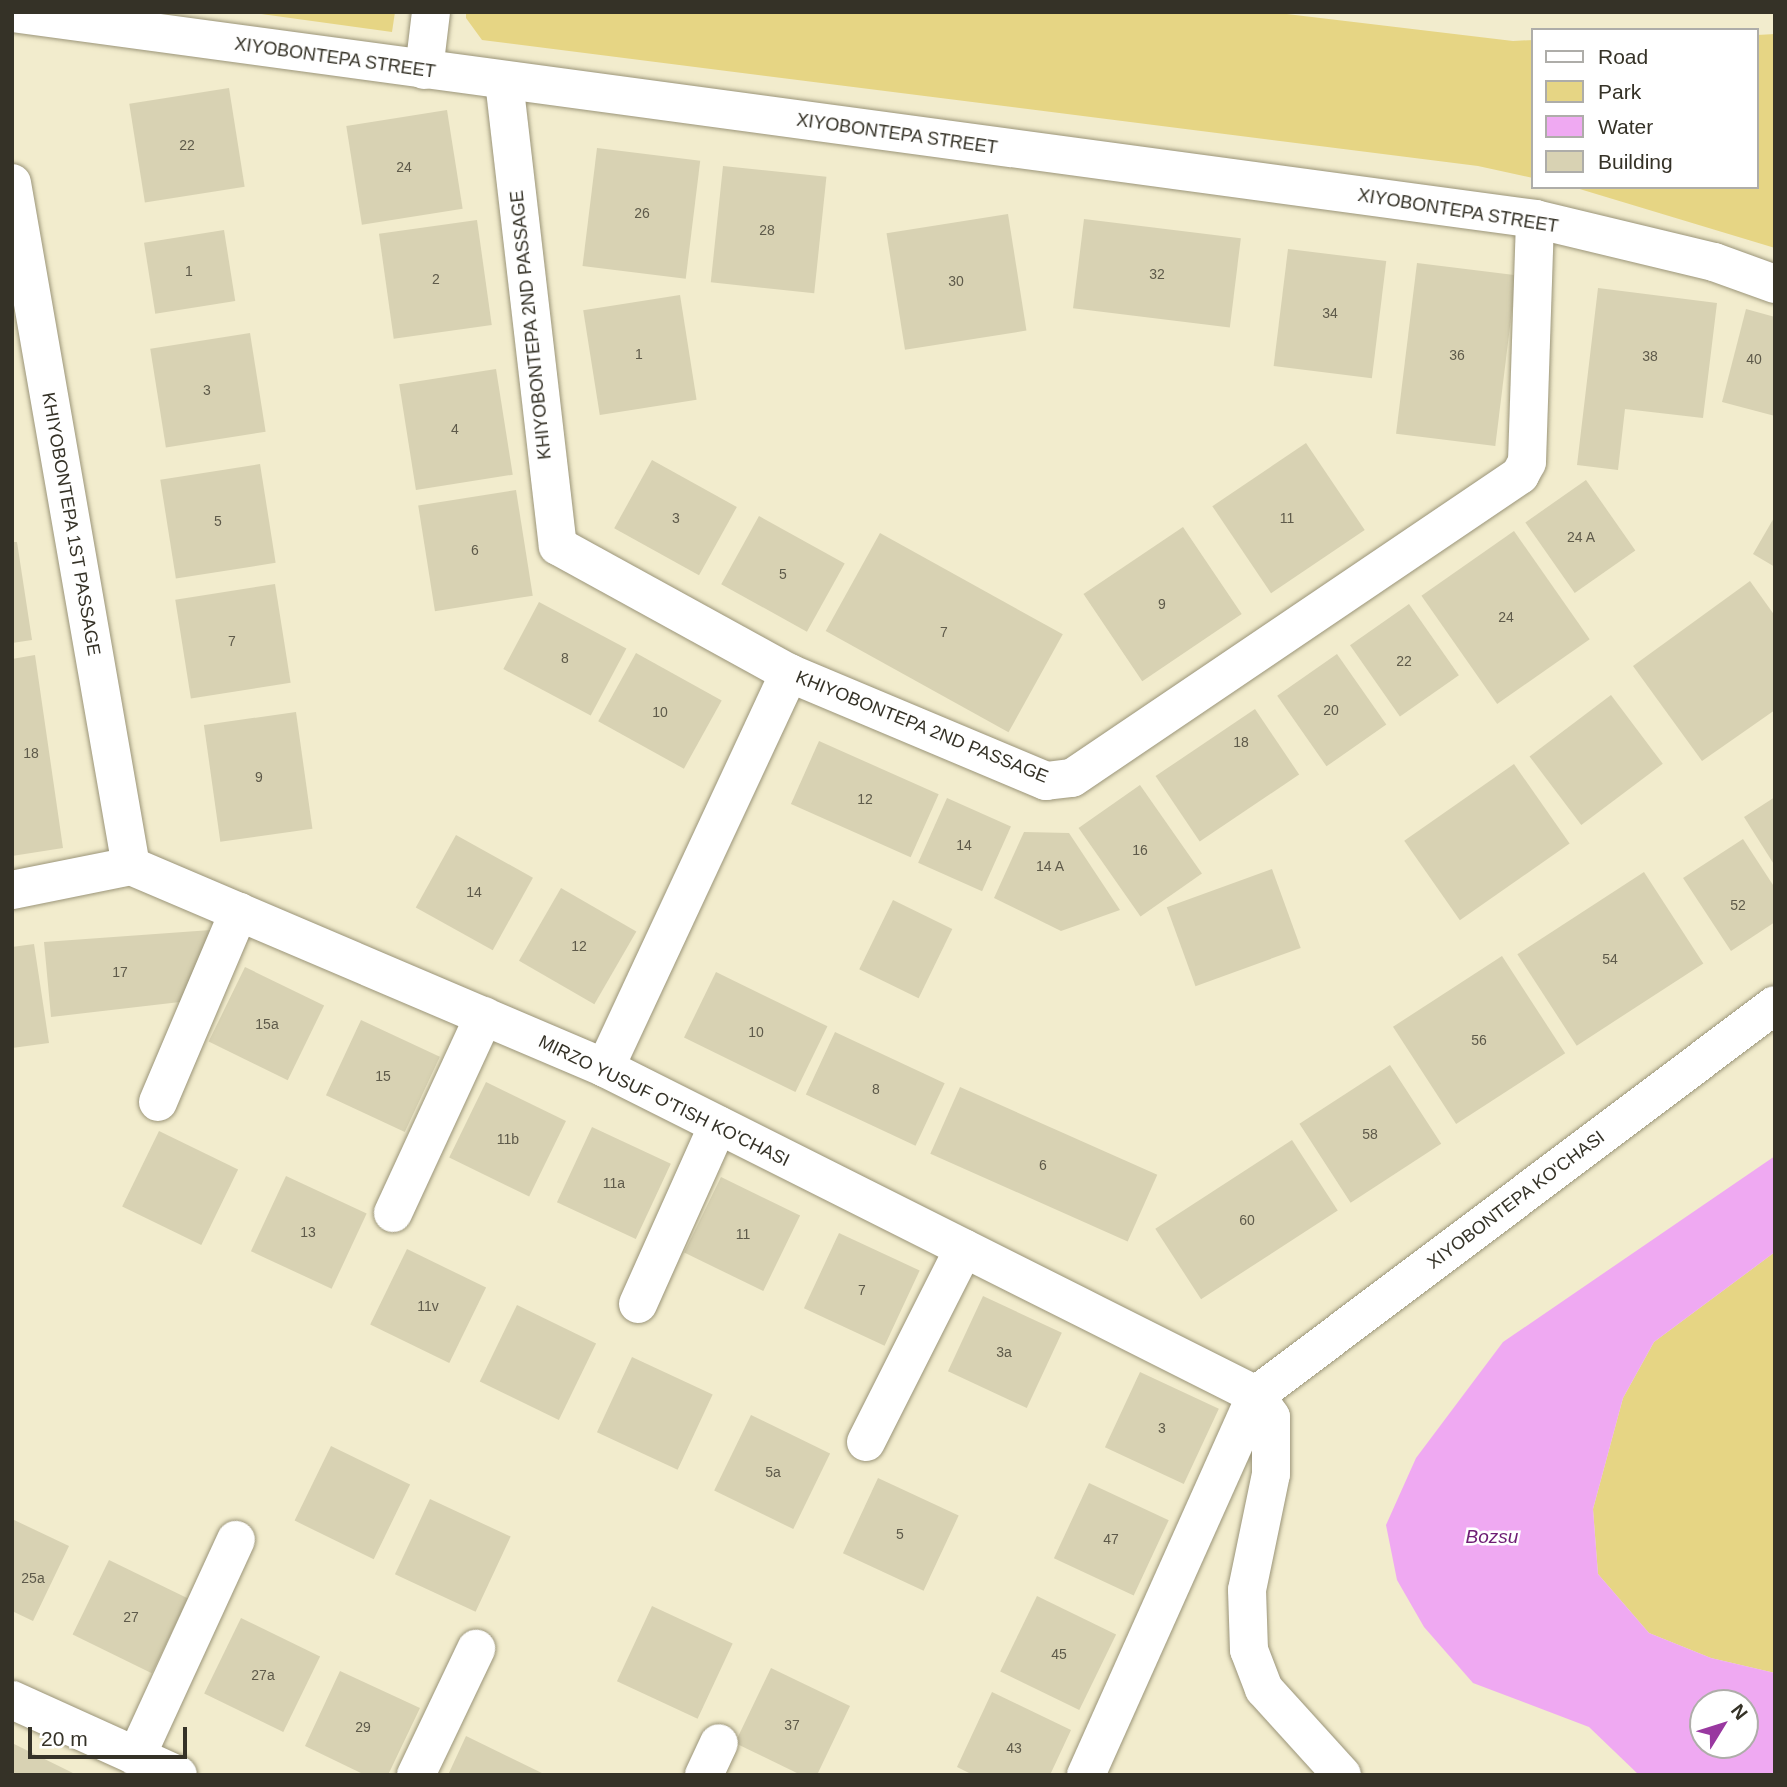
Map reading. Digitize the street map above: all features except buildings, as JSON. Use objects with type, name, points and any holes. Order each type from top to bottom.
[{"type":"street","points":[[424,70],[431,12]]},
{"type":"street","name":"XIYOBONTEPA STREET","points":[[12,13],[1535,219],[1714,262],[1775,284]]},
{"type":"street","name":"KHIYOBONTEPA 2ND PASSAGE","points":[[504,81],[558,546],[789,673],[1046,781],[1072,778],[1520,475],[1527,462],[1535,219]]},
{"type":"street","name":"KHIYOBONTEPA 1ST PASSAGE","points":[[12,183],[131,866]]},
{"type":"street","points":[[605,1068],[789,673]]},
{"type":"street","points":[[12,890],[131,866]]},
{"type":"street","name":"MIRZO YUSUF O'TISH KO'CHASI","points":[[131,866],[605,1068],[1256,1395]]},
{"type":"street","points":[[159,1102],[239,911]]},
{"type":"street","name":"XIYOBONTEPA KO'CHASI","points":[[1256,1395],[1775,1005]]},
{"type":"street","points":[[393,1213],[484,1016]]},
{"type":"street","points":[[638,1304],[718,1125]]},
{"type":"street","points":[[866,1442],[964,1248]]},
{"type":"street","points":[[1086,1775],[1256,1395]]},
{"type":"street","points":[[1256,1395],[1271,1417],[1271,1474],[1247,1590],[1249,1650],[1264,1689],[1342,1775]]},
{"type":"street","points":[[136,1757],[236,1540]]},
{"type":"street","points":[[416,1775],[475,1649]]},
{"type":"street","points":[[12,1700],[177,1775]]},
{"type":"green space","points":[[247,12],[395,12],[392,32]]},
{"type":"green space","points":[[466,12],[1269,12],[1513,41],[1532,40],[1532,178],[1478,166],[482,40],[466,18]]},
{"type":"green space","points":[[1775,34],[1775,248],[1580,189],[1759,189],[1759,35]]},
{"type":"green space","points":[[1775,1252],[1775,1673],[1711,1658],[1649,1633],[1598,1574],[1593,1509],[1623,1398],[1654,1342]]},
{"type":"water","name":"Bozsu","points":[[1775,1156],[1775,1252],[1654,1342],[1623,1398],[1593,1509],[1598,1574],[1649,1633],[1711,1658],[1775,1673],[1775,1775],[1639,1775],[1589,1727],[1473,1683],[1424,1627],[1397,1580],[1386,1525],[1416,1458],[1503,1342]]}]
